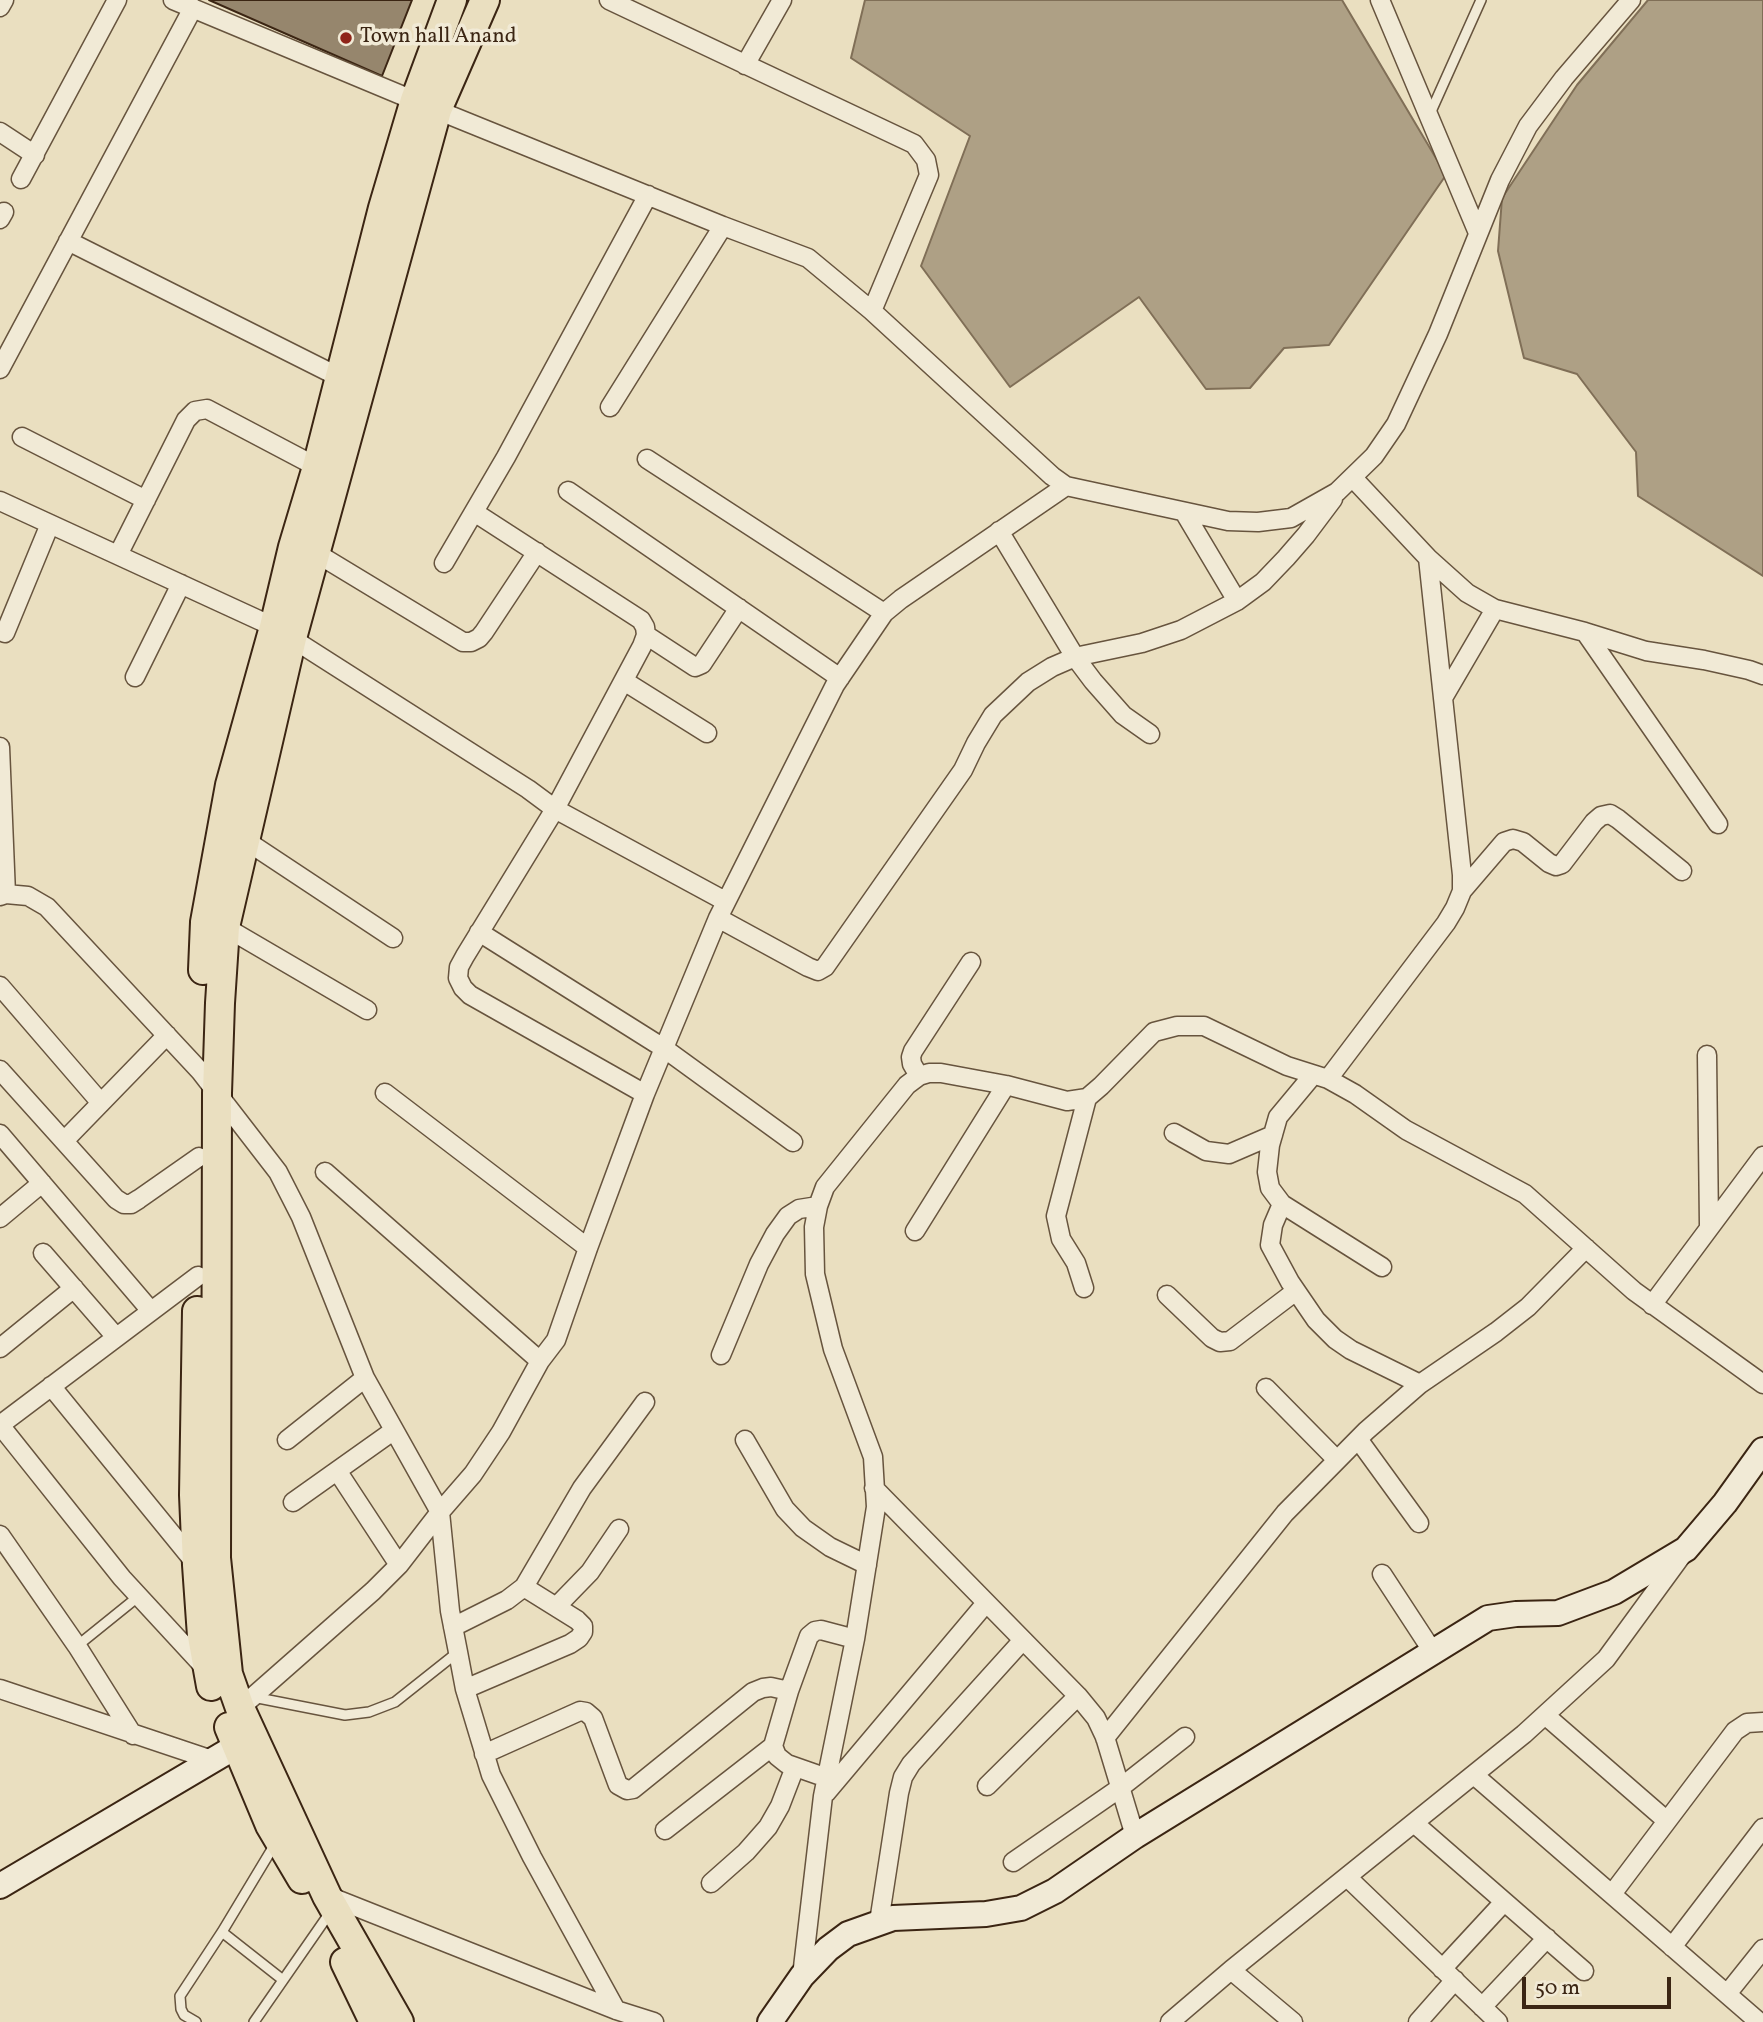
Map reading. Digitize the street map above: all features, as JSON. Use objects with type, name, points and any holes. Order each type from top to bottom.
[{"type":"main road","points":[[245,1741],[246,1702],[228,1674],[216,1558],[205,922],[230,785],[283,632],[316,553],[452,0]]},
{"type":"main road","points":[[399,2022],[323,1903],[285,1829],[270,1825],[245,1741],[212,1686],[202,1636],[194,1495],[200,1157],[225,927],[245,840],[283,632],[293,547],[317,467],[383,208],[426,105],[485,0]]},
{"type":"main road","points":[[323,1903],[368,2016]]},
{"type":"street","points":[[0,7],[4,0]]},
{"type":"street","points":[[21,180],[117,0]]},
{"type":"street","points":[[173,0],[723,226],[808,258],[872,311],[1066,486],[1228,521],[1258,522],[1291,518],[1337,492],[1374,456],[1396,424],[1438,334],[1500,180],[1528,126],[1564,78],[1631,0]]},
{"type":"street","points":[[610,0],[914,144],[926,160],[929,175],[872,311]]},
{"type":"street","points":[[745,65],[782,0]]},
{"type":"street","points":[[1380,0],[1478,233]]},
{"type":"street","points":[[0,369],[193,8]]},
{"type":"street","points":[[0,132],[35,155]]},
{"type":"street","points":[[444,563],[506,457],[648,195]]},
{"type":"street","points":[[610,407],[723,226]]},
{"type":"street","points":[[68,241],[339,377]]},
{"type":"street","points":[[118,555],[186,420],[195,411],[207,409],[317,467]]},
{"type":"street","points":[[22,437],[146,500]]},
{"type":"street","points":[[647,459],[884,613]]},
{"type":"street","points":[[1353,478],[1427,558],[1467,593],[1495,609],[1646,651],[1704,660],[1763,675]]},
{"type":"street","points":[[246,1702],[399,1565],[473,1474],[501,1432],[540,1361],[556,1340],[587,1248],[645,1094],[721,909],[840,678],[884,613],[1066,486]]},
{"type":"street","points":[[568,491],[840,678]]},
{"type":"street","points":[[0,501],[283,632],[555,809],[721,909],[817,971],[825,967],[963,770],[993,715],[1028,682],[1075,657],[1142,643],[1181,630],[1237,601],[1263,582],[1286,558],[1337,492]]},
{"type":"street","points":[[474,512],[641,620],[646,635],[555,809],[459,967],[458,978],[470,995],[645,1094]]},
{"type":"street","points":[[1184,512],[1237,601]]},
{"type":"street","points":[[5,633],[50,524]]},
{"type":"street","points":[[999,531],[1075,657],[1123,715],[1150,734]]},
{"type":"street","points":[[316,553],[463,642],[471,642],[484,632],[537,552]]},
{"type":"street","points":[[1427,558],[1462,891]]},
{"type":"street","points":[[135,677],[181,584]]},
{"type":"street","points":[[646,635],[695,667],[702,664],[739,608]]},
{"type":"street","points":[[1443,698],[1495,609]]},
{"type":"street","points":[[1585,632],[1718,824]]},
{"type":"street","points":[[624,681],[707,733]]},
{"type":"street","points":[[0,747],[3,895],[28,896],[47,907],[209,1082],[278,1172],[295,1206],[365,1378],[440,1512],[450,1611],[465,1689],[491,1775],[531,1857],[616,2010]]},
{"type":"street","points":[[1382,1267],[1282,1204],[1270,1188],[1267,1172],[1278,1117],[1321,1077],[1446,923],[1462,891],[1504,842],[1513,839],[1522,842],[1556,866],[1562,864],[1594,822],[1601,816],[1610,814],[1682,871]]},
{"type":"street","points":[[245,840],[393,938]]},
{"type":"street","points":[[225,927],[367,1010]]},
{"type":"street","points":[[479,932],[665,1049],[793,1142]]},
{"type":"street","points":[[919,1076],[912,1064],[913,1051],[971,962]]},
{"type":"street","points":[[0,986],[101,1103]]},
{"type":"street","points":[[802,1976],[825,1787],[855,1639],[876,1507],[873,1457],[833,1349],[815,1274],[814,1227],[825,1187],[907,1085],[919,1076],[941,1073],[1006,1084],[1067,1101],[1087,1098],[1154,1032],[1177,1026],[1204,1026],[1287,1066],[1321,1077],[1355,1094],[1406,1130],[1525,1194],[1652,1305],[1763,1384]]},
{"type":"street","points":[[64,1141],[167,1035]]},
{"type":"street","points":[[1707,1055],[1709,1226]]},
{"type":"street","points":[[0,1070],[116,1199],[124,1204],[131,1204],[200,1157]]},
{"type":"street","points":[[915,1231],[1006,1084]]},
{"type":"street","points":[[385,1093],[587,1248]]},
{"type":"street","points":[[1084,1288],[1076,1264],[1062,1239],[1056,1216],[1087,1098]]},
{"type":"street","points":[[1174,1133],[1206,1151],[1229,1154],[1273,1135]]},
{"type":"street","points":[[0,1134],[152,1311]]},
{"type":"street","points":[[1652,1305],[1762,1158]]},
{"type":"street","points":[[325,1172],[540,1361]]},
{"type":"street","points":[[0,1218],[42,1183]]},
{"type":"street","points":[[1282,1204],[1273,1225],[1270,1245],[1316,1320],[1351,1350],[1420,1384]]},
{"type":"street","points":[[721,1355],[775,1234],[788,1216],[799,1209],[818,1206]]},
{"type":"street","points":[[1105,1738],[1285,1513],[1337,1460],[1420,1384],[1528,1307],[1586,1248]]},
{"type":"street","points":[[43,1253],[116,1337]]},
{"type":"street","points":[[198,1276],[0,1425],[122,1578],[209,1671]]},
{"type":"street","points":[[0,1348],[74,1288]]},
{"type":"street","points":[[1167,1295],[1212,1338],[1220,1342],[1230,1341],[1296,1291]]},
{"type":"street","points":[[288,1440],[365,1378]]},
{"type":"street","points":[[51,1386],[197,1565]]},
{"type":"street","points":[[1266,1388],[1337,1460]]},
{"type":"street","points":[[453,1627],[507,1600],[524,1587],[582,1488],[645,1402]]},
{"type":"street","points":[[293,1503],[393,1431]]},
{"type":"street","points":[[1358,1439],[1419,1523]]},
{"type":"street","points":[[745,1440],[785,1509],[803,1528],[830,1547],[867,1566]]},
{"type":"street","points":[[1170,2022],[1474,1775],[1606,1659],[1686,1549],[1725,1503],[1763,1450]]},
{"type":"street","points":[[338,1472],[399,1565]]},
{"type":"street","points":[[874,1488],[1079,1696],[1096,1718],[1105,1738],[1135,1836]]},
{"type":"street","points":[[556,1607],[590,1572],[619,1529]]},
{"type":"street","points":[[0,1535],[77,1646],[133,1735]]},
{"type":"street","points":[[770,2022],[802,1976],[828,1949],[848,1934],[893,1918],[986,1914],[1021,1908],[1055,1891],[1135,1836],[1488,1618],[1558,1613],[1614,1592],[1686,1549]]},
{"type":"street","points":[[1382,1574],[1433,1652]]},
{"type":"street","points":[[465,1689],[570,1644],[583,1632],[583,1626],[524,1587]]},
{"type":"street","points":[[825,1787],[986,1602]]},
{"type":"street","points":[[665,1830],[773,1746],[808,1636],[821,1630],[855,1639]]},
{"type":"street","points":[[879,1922],[903,1777],[911,1764],[1023,1640]]},
{"type":"street","points":[[484,1754],[580,1711],[586,1712],[593,1718],[618,1786],[627,1790],[633,1789],[753,1692],[771,1687],[789,1691]]},
{"type":"street","points":[[0,1689],[212,1760]]},
{"type":"street","points":[[987,1786],[1079,1696]]},
{"type":"street","points":[[1545,1715],[1667,1821]]},
{"type":"street","points":[[1612,1894],[1735,1731],[1747,1723],[1763,1722]]},
{"type":"street","points":[[1013,1862],[1120,1788],[1185,1737]]},
{"type":"street","points":[[0,1886],[245,1741]]},
{"type":"street","points":[[773,1746],[777,1756],[787,1764],[825,1787]]},
{"type":"street","points":[[711,1883],[746,1852],[768,1827],[780,1806],[795,1767]]},
{"type":"street","points":[[1474,1775],[1759,2022]]},
{"type":"street","points":[[1413,1823],[1584,1971]]},
{"type":"street","points":[[1672,1947],[1763,1828]]},
{"type":"street","points":[[1347,1877],[1498,2022]]},
{"type":"street","points":[[1418,2022],[1449,1975],[1504,1902]]},
{"type":"street","points":[[323,1903],[654,2022]]},
{"type":"street","points":[[1482,2007],[1547,1938]]},
{"type":"street","points":[[1727,1994],[1763,1949]]},
{"type":"street","points":[[1231,1970],[1293,2022]]},
{"type":"lane","points":[[1429,117],[1481,0]]},
{"type":"lane","points":[[77,1646],[139,1596]]},
{"type":"lane","points":[[246,1702],[345,1715],[369,1712],[395,1702],[458,1652]]},
{"type":"lane","points":[[196,2022],[184,2015],[180,1996],[285,1829]]},
{"type":"lane","points":[[254,2022],[283,1980],[323,1903]]},
{"type":"lane","points":[[222,1932],[283,1980]]},
{"type":"shaded area","points":[[865,0],[1342,0],[1446,175],[1329,345],[1284,348],[1250,388],[1206,389],[1139,297],[1010,387],[921,266],[970,136],[851,58]]},
{"type":"shaded area","points":[[1648,0],[1763,0],[1763,576],[1638,496],[1636,452],[1577,374],[1524,358],[1498,251],[1502,198],[1577,85]]},
{"type":"building","name":"Town hall Anand","points":[[209,0],[412,0],[382,76]]},
{"type":"place","name":"Town hall Anand","points":[[346,38]]}]
